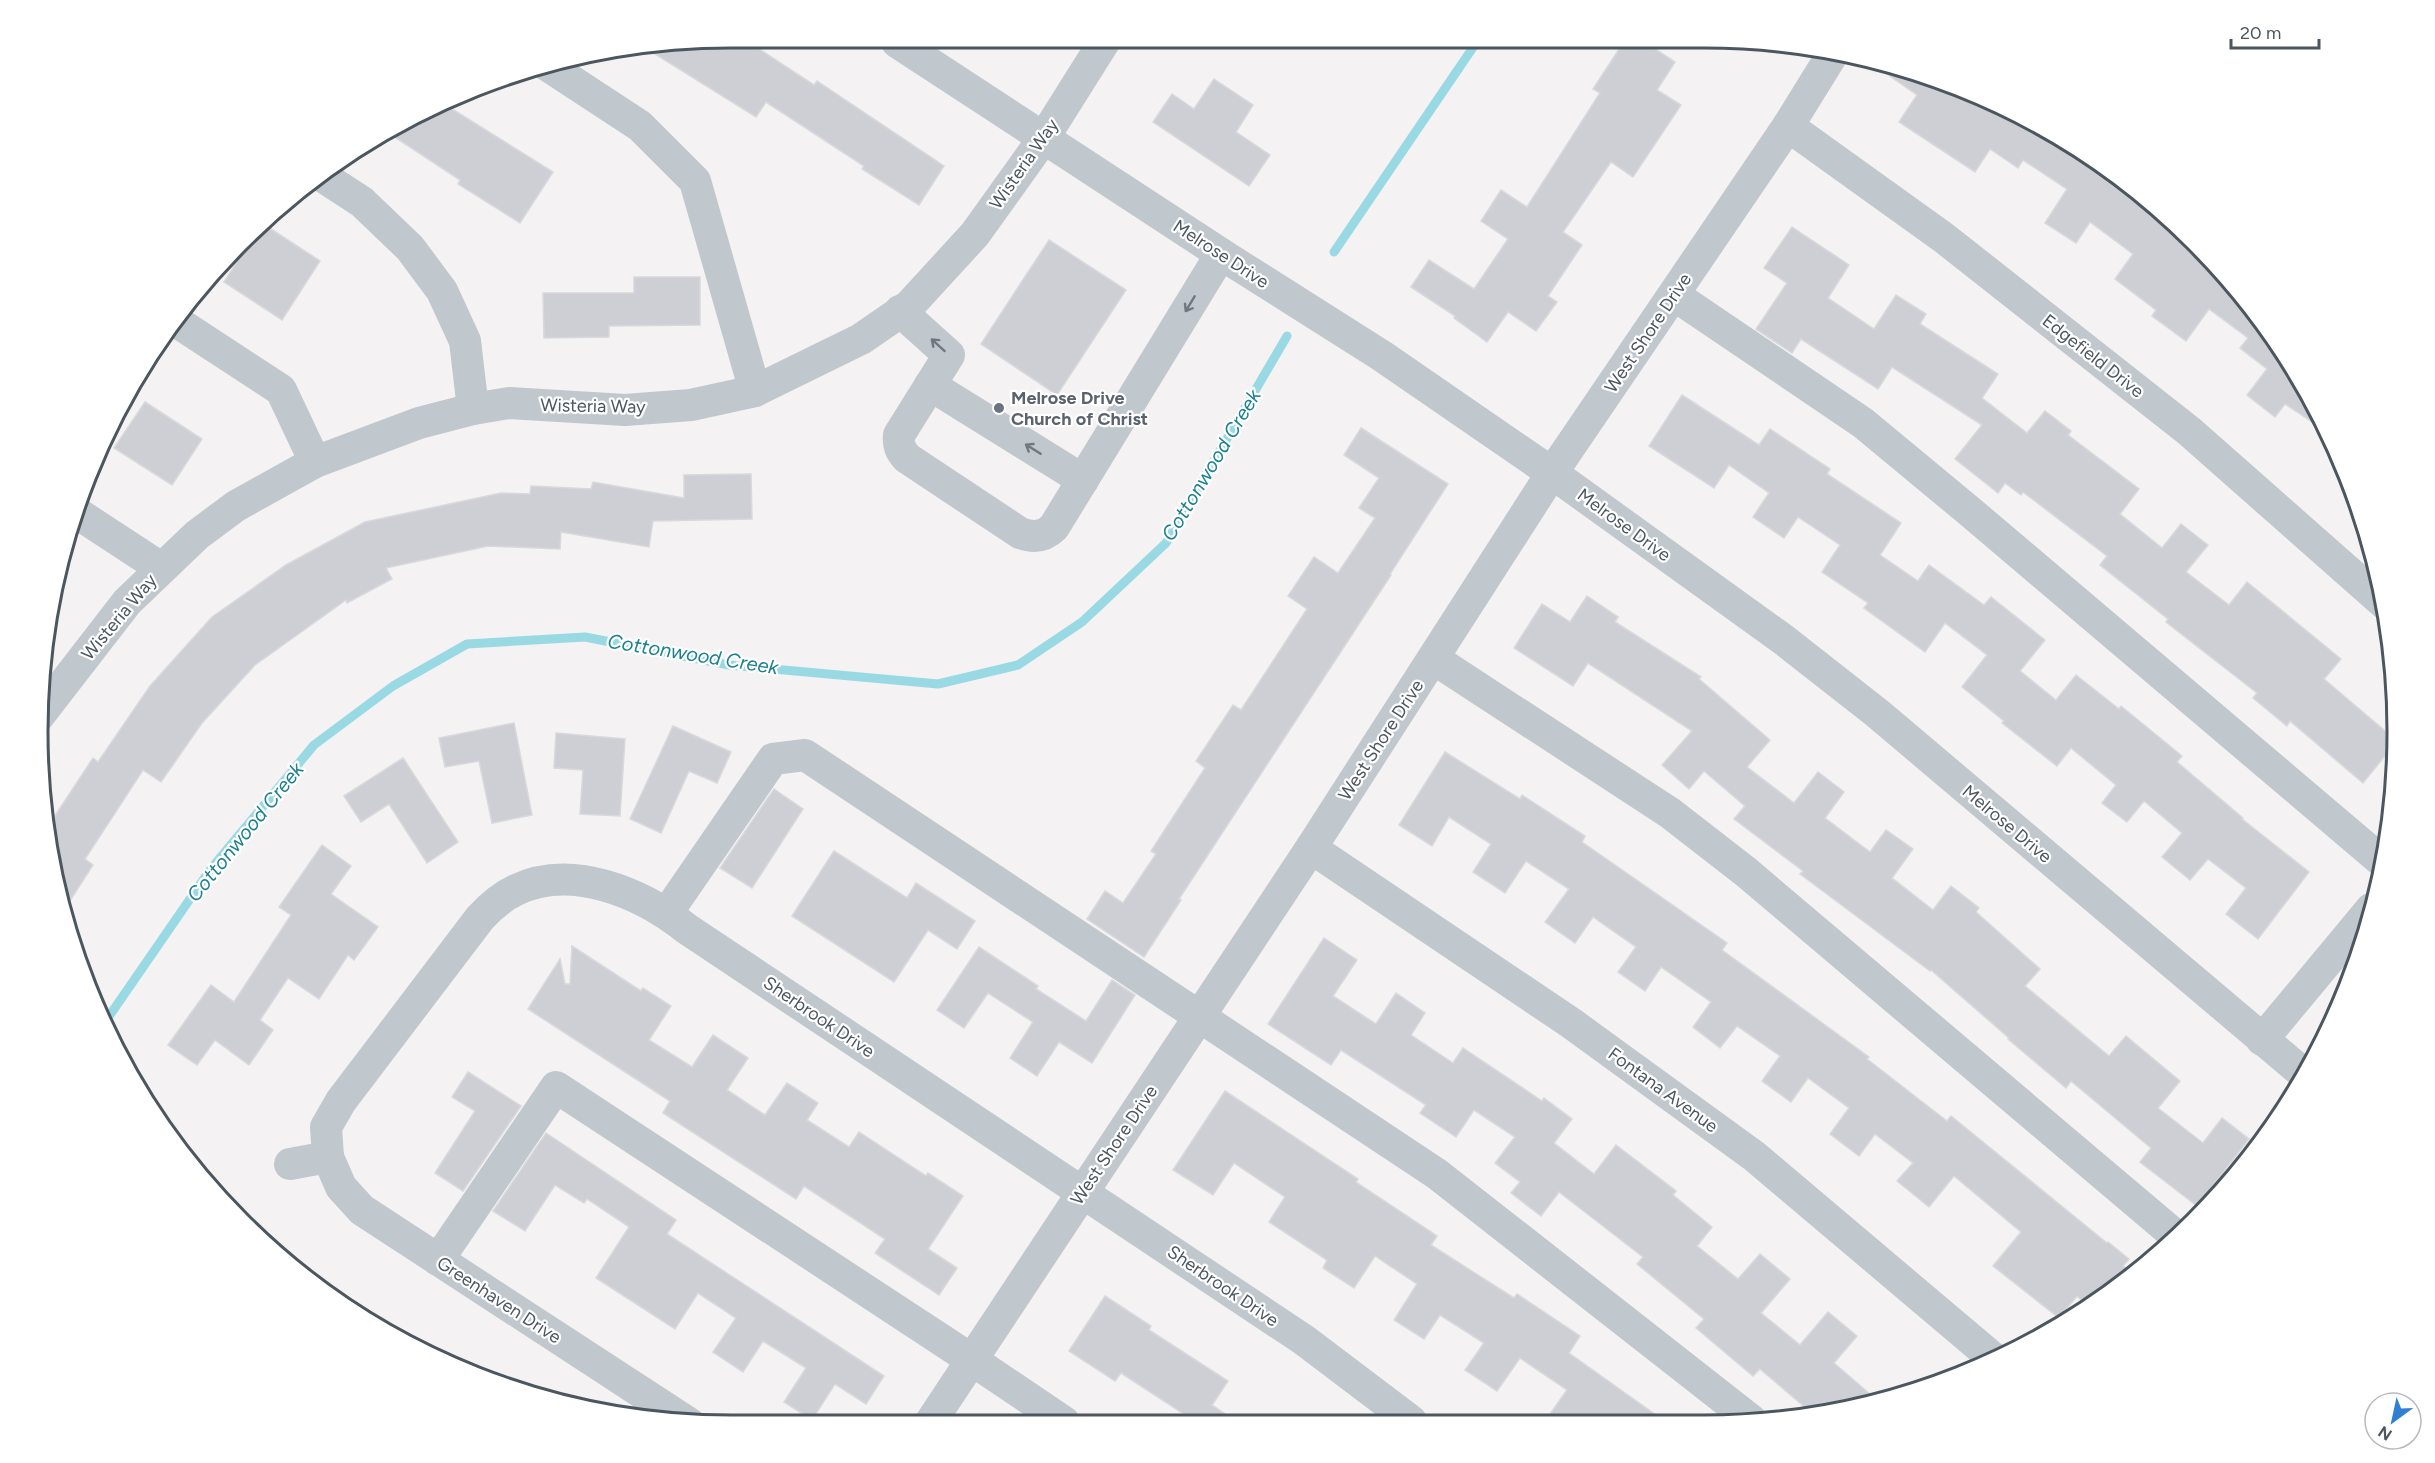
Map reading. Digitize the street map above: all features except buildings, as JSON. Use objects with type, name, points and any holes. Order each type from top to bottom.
[{"type":"street","name":"Melrose Drive","points":[[906,48],[1043,139],[1382,356],[1552,473],[1784,640],[1877,713],[2297,1069]]},
{"type":"street","name":"Wisteria Way","points":[[49,703],[127,602],[197,535],[236,506],[315,462],[419,423],[473,409],[509,403],[625,410],[691,405],[755,391],[861,339],[909,306],[975,234],[1043,139],[1100,48]]},
{"type":"street","name":"West Shore Drive","points":[[935,1415],[1311,848],[1552,473],[1788,126],[1830,60]]},
{"type":"street","points":[[556,71],[640,126],[695,181],[755,391]]},
{"type":"street","name":"Edgefield Drive","points":[[1788,126],[1944,238],[2170,416],[2373,593]]},
{"type":"street","points":[[328,180],[362,202],[411,249],[442,291],[465,341],[473,409]]},
{"type":"street","points":[[900,311],[949,355],[899,435],[898,444],[901,451],[907,458],[1020,533],[1028,536],[1047,534],[1054,527],[1221,254]]},
{"type":"street","points":[[1674,295],[1863,423],[2375,856]]},
{"type":"street","points":[[182,325],[281,390],[315,462]]},
{"type":"street","points":[[930,385],[1083,480]]},
{"type":"street","points":[[83,517],[161,568]]},
{"type":"street","points":[[1434,659],[1670,813],[1755,879],[2170,1231]]},
{"type":"street","points":[[667,913],[773,759],[805,755],[1437,1174],[1743,1414]]},
{"type":"street","name":"Fontana Avenue","points":[[1311,848],[1571,1023],[1754,1156],[1988,1353]]},
{"type":"street","name":"Sherbrook Drive","points":[[328,1157],[326,1127],[341,1101],[480,918],[495,903],[516,890],[546,881],[575,880],[632,894],[667,913],[687,929],[1304,1340],[1403,1415]]},
{"type":"street","points":[[2262,1040],[2360,923]]},
{"type":"street","points":[[438,1260],[556,1087],[1054,1415]]},
{"type":"street","points":[[290,1164],[328,1157]]},
{"type":"street","name":"Greenhaven Drive","points":[[328,1157],[341,1186],[362,1210],[672,1412]]},
{"type":"waterway","name":"Cottonwood Creek","points":[[1334,252],[1473,48]]},
{"type":"waterway","name":"Cottonwood Creek","points":[[110,1015],[210,870],[314,745],[393,686],[467,644],[585,637],[729,665],[938,684],[1018,665],[1082,622],[1166,543],[1287,336]]},
{"type":"place","name":"Melrose Drive Church of Christ","points":[[999,408]]}]
